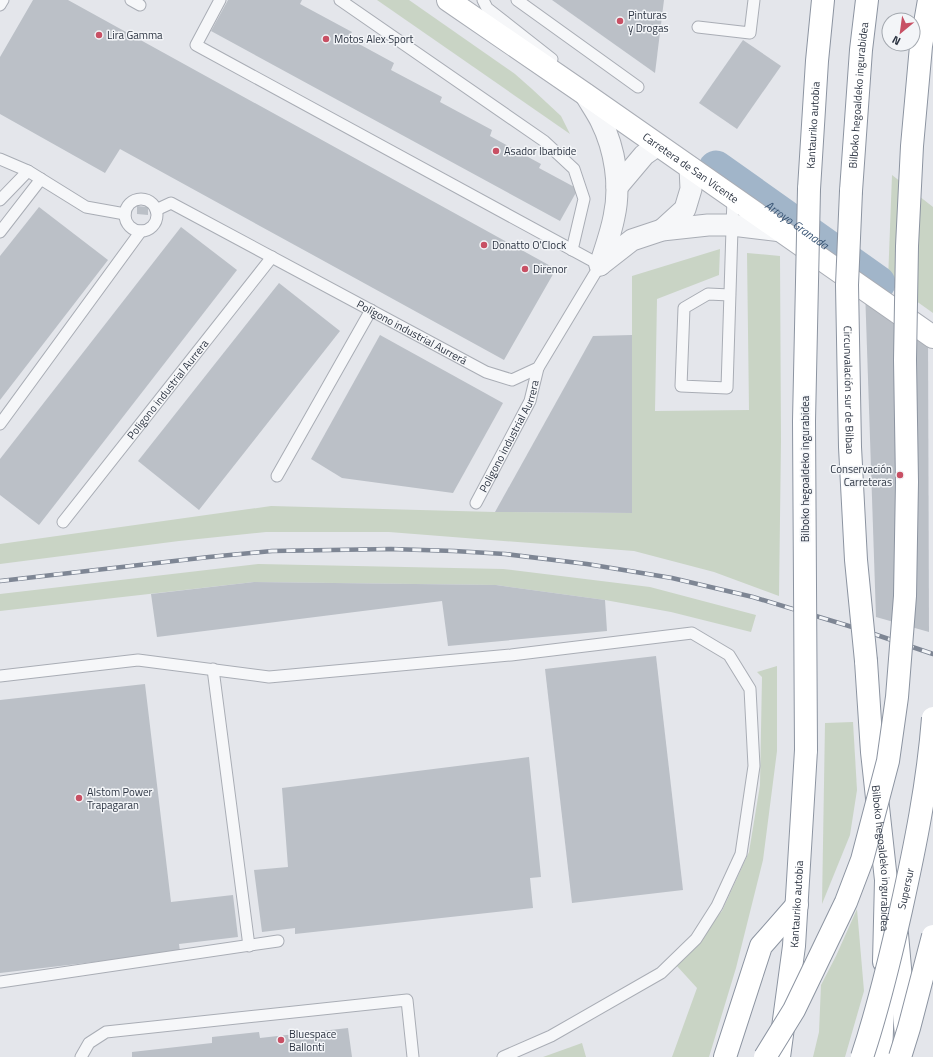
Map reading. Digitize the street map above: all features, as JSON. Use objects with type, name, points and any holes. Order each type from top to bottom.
[{"type":"main road","name":"Carretera de San Vicente","points":[[448,0],[733,196],[933,337]]},
{"type":"main road","name":"Kantauriko autobia","points":[[808,189],[823,0]]},
{"type":"main road","name":"Bilboko hegoaldeko ingurabidea","points":[[852,191],[861,50],[867,0]]},
{"type":"main road","points":[[765,1057],[794,1010],[846,902],[862,860],[888,761],[897,697],[905,596],[907,482],[907,246],[912,146],[921,46],[929,0]]},
{"type":"main road","name":"Bilboko hegoaldeko ingurabidea","points":[[806,750],[804,421],[808,189]]},
{"type":"main road","name":"Circunvalación sur de Bilbao","points":[[852,191],[847,285],[850,448],[856,560],[866,660]]},
{"type":"main road","name":"Bilboko hegoaldeko ingurabidea","points":[[866,660],[872,752],[886,880],[881,1057]]},
{"type":"main road","name":"Supersur","points":[[862,1057],[890,961],[911,866],[924,796],[933,718]]},
{"type":"main road","name":"Kantauriko autobia","points":[[779,1057],[794,946],[806,750]]},
{"type":"main road","points":[[886,880],[898,941],[908,1057]]},
{"type":"main road","points":[[724,1057],[761,946],[797,905]]},
{"type":"main road","points":[[900,1057],[933,936]]},
{"type":"street","points":[[585,94],[601,120],[608,138],[612,151],[617,187],[615,217],[600,265]]},
{"type":"street","points":[[617,187],[644,155],[658,145]]},
{"type":"street","points":[[662,230],[685,209],[691,189],[690,167]]},
{"type":"street","points":[[600,265],[632,240],[662,230],[708,225],[732,225],[782,231]]},
{"type":"lane","points":[[0,5],[3,0]]},
{"type":"lane","points":[[220,0],[196,46],[600,265],[538,368]]},
{"type":"lane","points":[[340,0],[544,141],[574,169],[584,199],[572,250]]},
{"type":"lane","points":[[482,0],[487,8],[570,74],[585,94]]},
{"type":"lane","points":[[517,0],[638,86]]},
{"type":"lane","points":[[698,27],[750,33],[754,0]]},
{"type":"lane","points":[[0,159],[41,179],[86,207],[125,214]]},
{"type":"lane","points":[[0,200],[28,172]]},
{"type":"lane","points":[[0,232],[41,179]]},
{"type":"lane","points":[[730,295],[708,294],[684,308],[681,386],[728,388],[733,196]]},
{"type":"lane","points":[[139,200],[149,202],[156,210],[156,220],[146,230],[141,231],[131,228],[125,220],[125,214],[129,204],[133,201],[139,200]]},
{"type":"lane","name":"Polígono industrial Aurrerá","points":[[156,210],[172,203],[486,372],[512,380],[538,368]]},
{"type":"lane","points":[[0,424],[141,231]]},
{"type":"lane","name":"Poligono industrial Aurrera","points":[[63,522],[272,257]]},
{"type":"lane","points":[[277,476],[370,310]]},
{"type":"lane","name":"Poligono industrial Aurrera","points":[[476,503],[530,401],[538,368]]},
{"type":"lane","points":[[0,676],[138,660],[269,677],[511,655],[692,633],[729,655],[750,689],[754,766],[741,854],[718,906],[696,939],[661,973],[551,1036],[503,1057]]},
{"type":"lane","points":[[213,670],[249,946]]},
{"type":"lane","points":[[0,982],[278,941]]},
{"type":"lane","points":[[81,1057],[89,1043],[106,1032],[407,1000],[413,1057]]},
{"type":"green space","points":[[377,0],[409,0],[515,74],[561,116],[570,134]]},
{"type":"green space","points":[[892,175],[933,207],[933,313],[888,281]]},
{"type":"green space","points":[[720,249],[719,275],[657,299],[655,411],[749,410],[747,253],[780,256],[781,441],[779,596],[714,572],[634,551],[389,532],[266,532],[179,541],[0,564],[0,544],[271,506],[495,512],[632,513],[632,276]]},
{"type":"green space","points":[[258,564],[503,569],[650,587],[756,615],[751,632],[671,612],[605,600],[496,585],[254,582],[0,611],[0,594]]},
{"type":"green space","points":[[777,666],[777,751],[763,860],[736,968],[709,1057],[672,1057],[697,988],[676,965],[722,911],[749,852],[760,785],[762,677],[757,672]]},
{"type":"green space","points":[[853,722],[857,790],[850,835],[822,904],[825,723]]},
{"type":"green space","points":[[857,909],[864,991],[845,1057],[813,1057],[819,1032],[821,985]]},
{"type":"green space","points":[[582,1043],[586,1057],[543,1057]]},
{"type":"building","points":[[33,0],[68,0],[556,269],[504,360],[120,149],[105,173],[0,114],[0,57]]},
{"type":"building","points":[[228,0],[302,0],[300,4],[352,32],[348,38],[394,63],[391,70],[442,97],[440,102],[492,130],[490,136],[541,164],[539,168],[578,189],[560,221],[211,31]]},
{"type":"building","points":[[552,0],[664,0],[655,73]]},
{"type":"building","points":[[743,40],[781,66],[737,129],[699,103]]},
{"type":"building","points":[[137,206],[148,207],[148,215],[137,214]]},
{"type":"building","points":[[39,207],[108,260],[0,400],[0,256]]},
{"type":"building","points":[[181,227],[237,270],[39,525],[0,495],[0,459]]},
{"type":"building","points":[[279,283],[340,331],[199,510],[138,461]]},
{"type":"building","name":"Conservación Carreteras","points":[[865,289],[928,333],[929,632],[876,617]]},
{"type":"building","points":[[380,335],[503,403],[453,493],[342,478],[311,459]]},
{"type":"building","points":[[632,335],[632,513],[495,512],[593,336]]},
{"type":"building","points":[[254,582],[496,585],[605,600],[607,631],[448,646],[442,601],[157,637],[151,594]]},
{"type":"building","points":[[656,656],[683,890],[572,903],[545,669]]},
{"type":"building","name":"Alstom Power Trapagaran","points":[[145,684],[171,902],[233,895],[238,937],[179,944],[180,952],[0,973],[0,700]]},
{"type":"building","points":[[529,757],[541,877],[530,878],[533,908],[295,934],[295,928],[262,932],[254,870],[288,867],[282,788]]},
{"type":"building","name":"Bluespace Ballonti","points":[[348,1028],[352,1057],[132,1057],[132,1052],[212,1043],[212,1037],[259,1032],[260,1038]]},
{"type":"waterway","name":"Arroyo Granada","points":[[716,168],[878,283]]},
{"type":"railway","points":[[0,581],[272,551],[391,549],[505,554],[587,564],[672,578],[753,597],[862,630],[933,654]]},
{"type":"place","name":"Pinturas y Drogas","points":[[620,21]]},
{"type":"place","name":"Lira Gamma","points":[[99,35]]},
{"type":"place","name":"Motos Alex Sport","points":[[326,39]]},
{"type":"place","name":"Asador Ibarbide","points":[[496,151]]},
{"type":"place","name":"Donatto O'Clock","points":[[484,245]]},
{"type":"place","name":"Direnor","points":[[525,269]]},
{"type":"place","name":"Conservación Carreteras","points":[[900,475]]},
{"type":"place","name":"Alstom Power Trapagaran","points":[[79,798]]},
{"type":"place","name":"Bluespace Ballonti","points":[[281,1040]]}]
